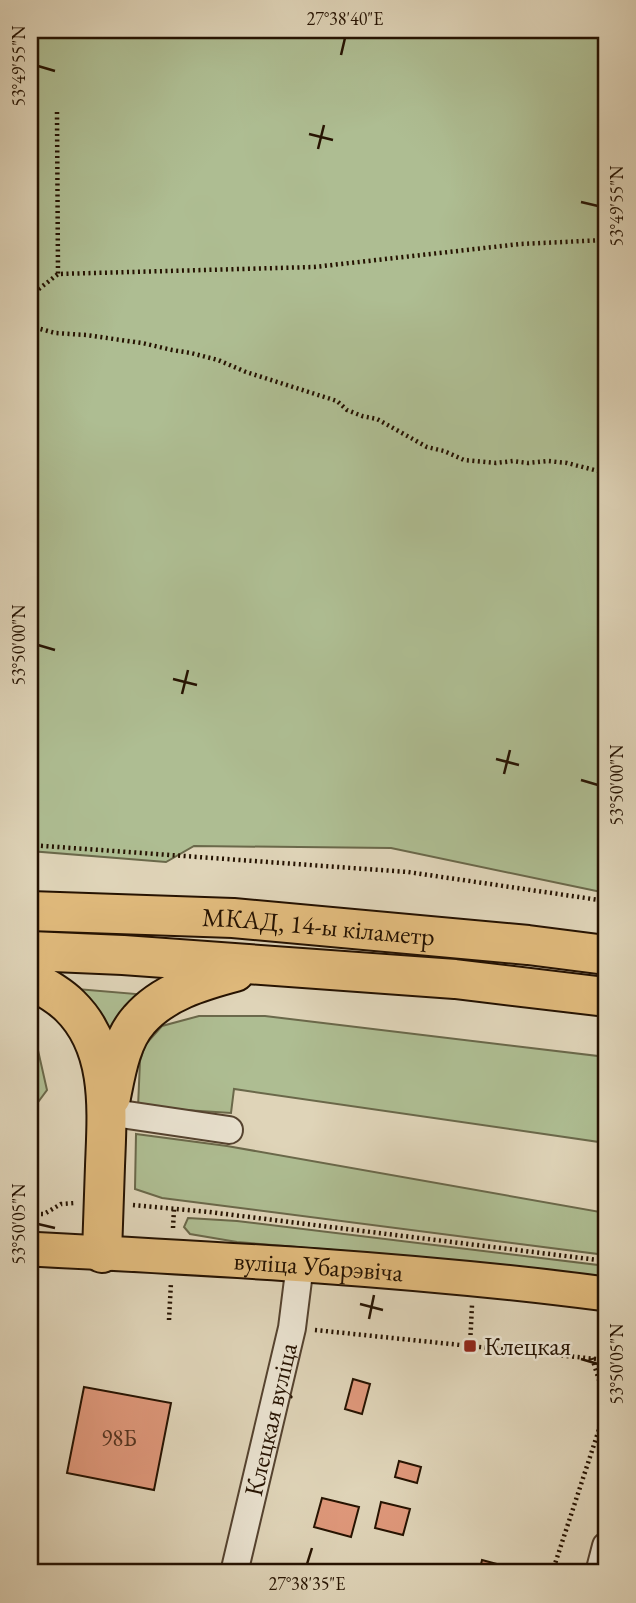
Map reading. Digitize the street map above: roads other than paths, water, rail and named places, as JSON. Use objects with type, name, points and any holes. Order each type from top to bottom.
[{"type":"highway","name":"МКАД, 14-ы кіламетр","points":[[30,911],[233,918],[528,945],[606,955]]},
{"type":"highway","name":"МКАД, 14-ы кіламетр","points":[[30,951],[455,979],[606,997]]},
{"type":"highway","points":[[107,1112],[118,1065],[138,1021],[156,1005],[195,983],[260,965]]},
{"type":"highway","points":[[30,979],[49,989],[71,1007],[97,1048],[104,1072],[107,1112],[103,1252]]},
{"type":"main road","name":"вуліца Убарэвіча","points":[[30,1249],[300,1264],[606,1294]]},
{"type":"street","points":[[107,1112],[229,1129]]},
{"type":"street","name":"Клецкая вуліца","points":[[234,1573],[292,1328],[300,1264]]},
{"type":"street","points":[[599,1573],[606,1546]]},
{"type":"place","name":"Клецкая","points":[[470,1346]]}]
